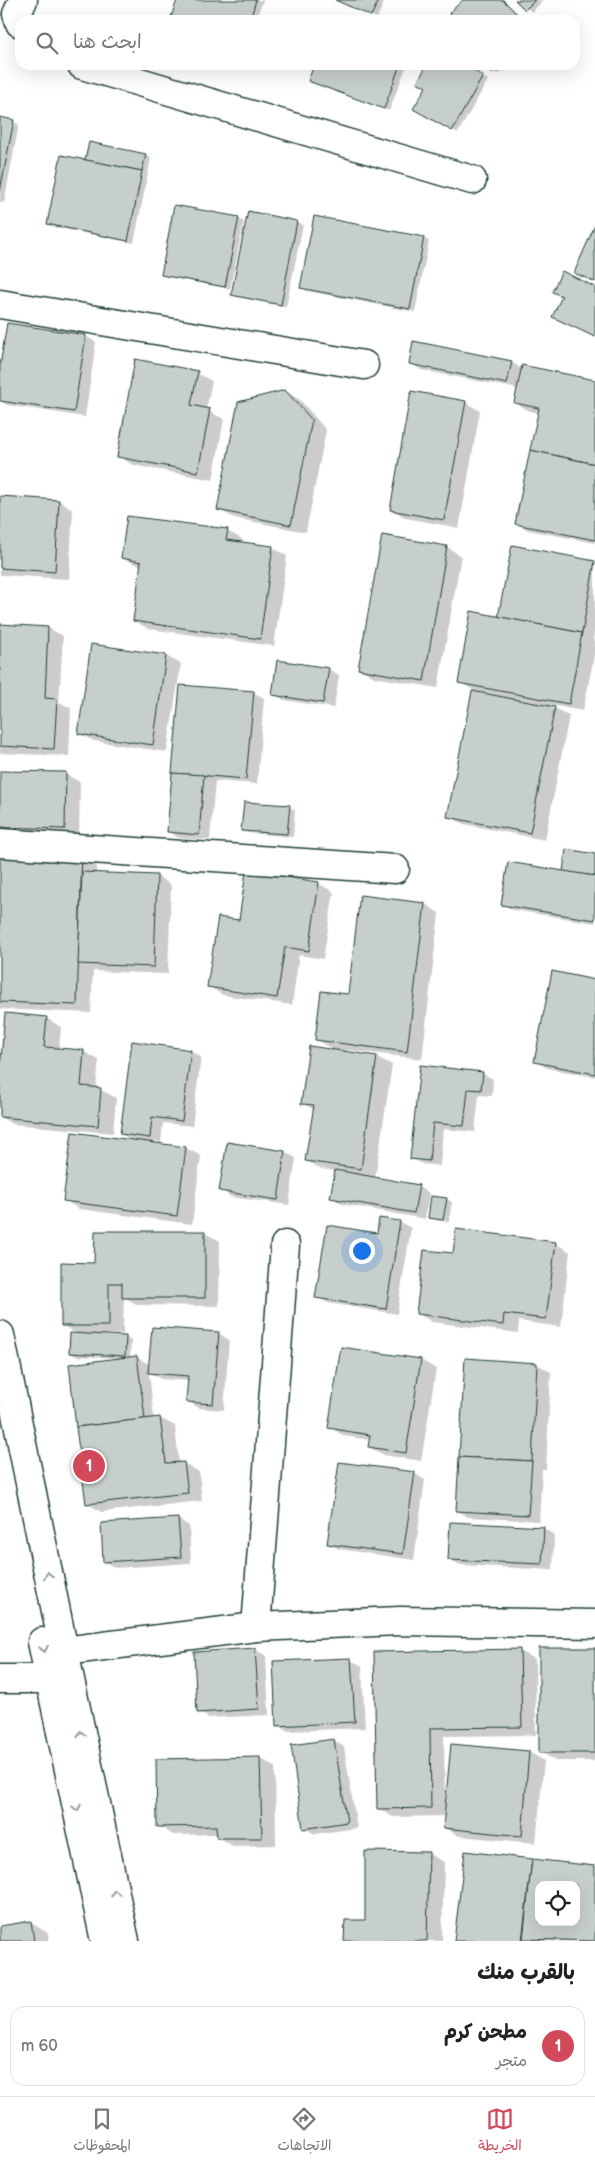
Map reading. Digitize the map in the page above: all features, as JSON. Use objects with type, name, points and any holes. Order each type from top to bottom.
[{"type":"street","points":[[17,15],[23,0]]},
{"type":"street","points":[[99,70],[472,180]]},
{"type":"street","points":[[0,304],[364,365]]},
{"type":"street","points":[[0,843],[395,869]]},
{"type":"street","points":[[256,1627],[285,1245]]},
{"type":"street","points":[[0,1335],[125,1941]]},
{"type":"street","points":[[0,1429],[105,1941]]},
{"type":"street","points":[[64,1651],[256,1627],[400,1621],[594,1618]]},
{"type":"street","points":[[0,1680],[50,1679]]},
{"type":"building","points":[[177,0],[256,0],[252,15],[172,15]]},
{"type":"building","points":[[335,0],[379,0],[372,15]]},
{"type":"building","points":[[463,0],[503,0],[518,15],[451,15],[449,13]]},
{"type":"building","points":[[515,0],[535,0],[525,10]]},
{"type":"building","points":[[312,70],[398,70],[384,109],[308,81]]},
{"type":"building","points":[[424,70],[473,70],[483,76],[452,131],[413,109],[426,87],[417,82]]},
{"type":"building","points":[[0,117],[14,120],[0,191]]},
{"type":"building","points":[[89,142],[146,154],[142,171],[85,160]]},
{"type":"building","points":[[61,155],[142,171],[128,241],[47,224]]},
{"type":"building","points":[[174,205],[239,217],[225,287],[161,275]]},
{"type":"building","points":[[248,211],[297,221],[281,305],[231,295]]},
{"type":"building","points":[[314,216],[424,237],[410,309],[300,288]]},
{"type":"building","points":[[595,225],[595,282],[574,273]]},
{"type":"building","points":[[562,271],[595,287],[595,337],[552,317],[562,296],[552,292]]},
{"type":"building","points":[[7,323],[86,335],[74,412],[0,401],[0,366]]},
{"type":"building","points":[[413,341],[512,361],[507,384],[409,364]]},
{"type":"building","points":[[135,359],[198,371],[191,405],[210,409],[198,472],[117,457]]},
{"type":"building","points":[[522,365],[595,380],[595,464],[530,450],[539,408],[514,403]]},
{"type":"building","points":[[285,390],[312,420],[291,525],[217,510],[238,402]]},
{"type":"building","points":[[411,391],[466,401],[444,520],[390,510]]},
{"type":"building","points":[[530,450],[595,464],[595,540],[515,524]]},
{"type":"building","points":[[0,496],[59,500],[55,572],[0,568]]},
{"type":"building","points":[[127,516],[228,529],[226,540],[273,546],[260,639],[133,621],[141,562],[121,558]]},
{"type":"building","points":[[382,535],[447,546],[424,681],[358,669]]},
{"type":"building","points":[[512,545],[595,561],[582,633],[498,617]]},
{"type":"building","points":[[471,611],[582,633],[569,704],[458,683]]},
{"type":"building","points":[[0,624],[48,627],[45,698],[57,699],[54,749],[0,746]]},
{"type":"building","points":[[91,644],[166,655],[153,745],[78,734]]},
{"type":"building","points":[[277,660],[329,668],[323,703],[272,695]]},
{"type":"building","points":[[180,685],[254,691],[246,779],[172,773]]},
{"type":"building","points":[[472,691],[555,707],[530,833],[447,817]]},
{"type":"building","points":[[0,771],[66,772],[65,829],[0,827]]},
{"type":"building","points":[[172,773],[204,775],[199,835],[167,832]]},
{"type":"building","points":[[244,802],[290,805],[287,834],[241,831]]},
{"type":"building","points":[[566,849],[595,854],[595,876],[563,872]]},
{"type":"building","points":[[0,850],[82,853],[77,1005],[0,1002]]},
{"type":"building","points":[[508,862],[595,876],[595,920],[501,905]]},
{"type":"building","points":[[246,871],[319,882],[309,951],[285,947],[277,998],[207,987],[218,917],[239,920]]},
{"type":"building","points":[[82,872],[157,875],[154,967],[78,964]]},
{"type":"building","points":[[360,895],[425,903],[407,1052],[315,1040],[321,991],[348,994]]},
{"type":"building","points":[[552,971],[595,980],[595,1074],[534,1062]]},
{"type":"building","points":[[5,1013],[47,1017],[44,1047],[84,1050],[81,1086],[101,1088],[98,1126],[0,1117],[0,1071]]},
{"type":"building","points":[[132,1041],[191,1050],[182,1121],[152,1117],[150,1138],[120,1134]]},
{"type":"building","points":[[309,1046],[377,1056],[361,1169],[305,1161],[314,1105],[301,1104]]},
{"type":"building","points":[[420,1065],[483,1072],[481,1090],[468,1089],[464,1126],[433,1123],[429,1161],[410,1159]]},
{"type":"building","points":[[72,1132],[186,1147],[177,1216],[63,1201]]},
{"type":"building","points":[[227,1142],[285,1151],[278,1200],[219,1191]]},
{"type":"building","points":[[335,1170],[419,1185],[414,1213],[330,1198]]},
{"type":"building","points":[[431,1196],[447,1198],[443,1220],[428,1218]]},
{"type":"building","points":[[379,1218],[400,1221],[386,1309],[315,1298],[327,1225],[377,1233]]},
{"type":"building","points":[[456,1229],[556,1242],[546,1319],[504,1314],[503,1325],[416,1314],[424,1250],[453,1253]]},
{"type":"building","points":[[95,1231],[205,1231],[205,1298],[122,1298],[122,1283],[109,1283],[109,1326],[61,1326],[61,1262],[94,1263]]},
{"type":"building","points":[[152,1327],[219,1332],[213,1404],[186,1402],[188,1376],[148,1373]]},
{"type":"building","points":[[70,1333],[126,1336],[125,1356],[69,1353]]},
{"type":"building","points":[[341,1347],[421,1359],[406,1453],[368,1447],[370,1435],[328,1428]]},
{"type":"building","points":[[137,1356],[145,1419],[76,1427],[69,1364]]},
{"type":"building","points":[[465,1358],[537,1363],[532,1461],[459,1457]]},
{"type":"building","points":[[160,1417],[166,1463],[184,1462],[188,1493],[86,1504],[76,1427]]},
{"type":"building","points":[[459,1457],[532,1461],[528,1515],[456,1511]]},
{"type":"building","points":[[339,1462],[415,1472],[403,1554],[327,1544]]},
{"type":"building","points":[[178,1518],[181,1557],[103,1562],[101,1523]]},
{"type":"building","points":[[450,1522],[544,1527],[542,1564],[448,1560]]},
{"type":"building","points":[[255,1648],[259,1709],[197,1713],[194,1652]]},
{"type":"building","points":[[539,1648],[595,1648],[595,1753],[539,1753]]},
{"type":"building","points":[[520,1649],[522,1727],[430,1728],[431,1808],[377,1809],[374,1652]]},
{"type":"building","points":[[351,1658],[355,1722],[276,1726],[273,1661]]},
{"type":"building","points":[[334,1739],[347,1822],[303,1829],[291,1745]]},
{"type":"building","points":[[451,1744],[529,1751],[522,1836],[443,1828]]},
{"type":"building","points":[[260,1757],[262,1838],[217,1838],[216,1826],[157,1827],[156,1759]]},
{"type":"building","points":[[365,1851],[429,1852],[427,1941],[344,1941],[345,1920],[365,1920]]},
{"type":"building","points":[[465,1851],[532,1859],[522,1941],[454,1941]]},
{"type":"building","points":[[532,1859],[595,1866],[595,1941],[523,1939]]},
{"type":"building","points":[[31,1921],[34,1941],[0,1941],[0,1926]]},
{"type":"place","name":"مطحن كرم","points":[[89,1466]]}]
